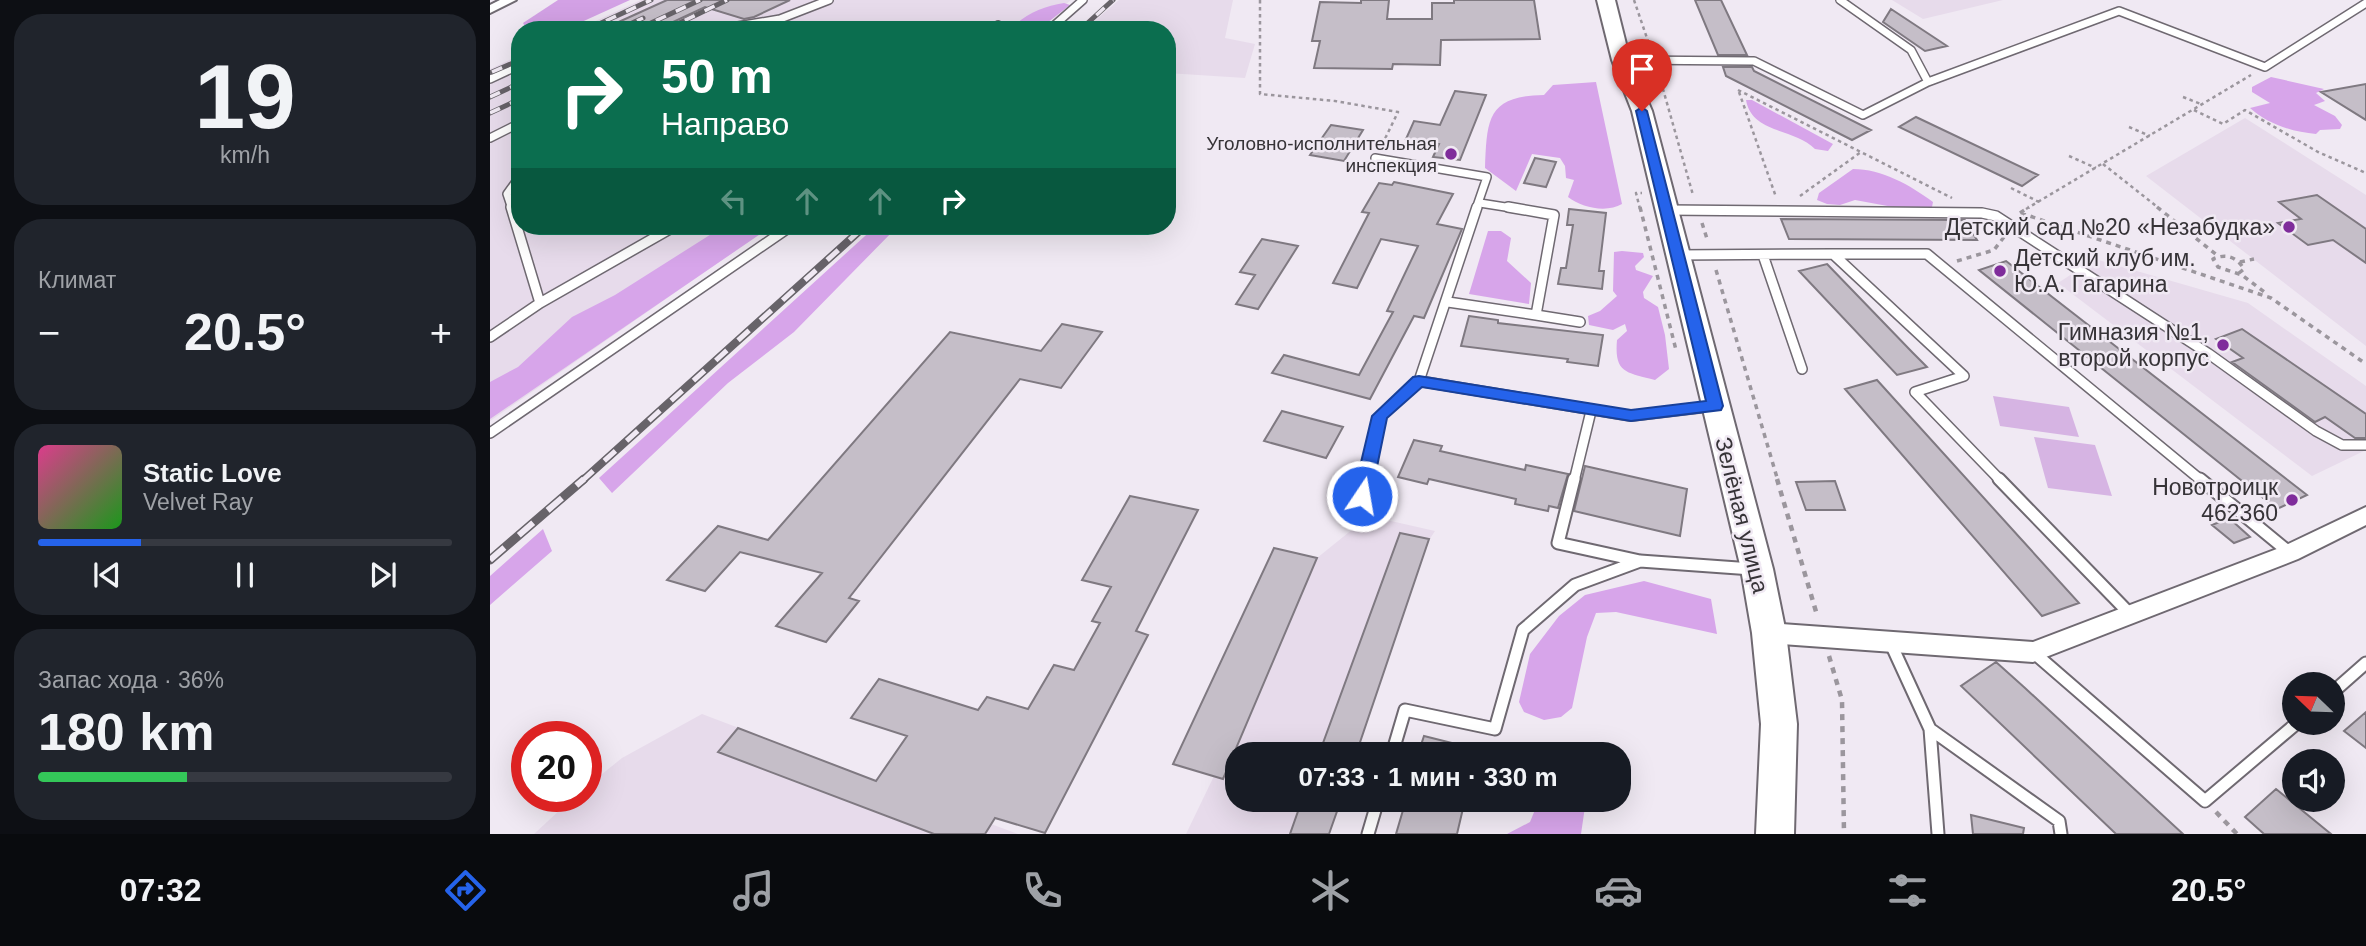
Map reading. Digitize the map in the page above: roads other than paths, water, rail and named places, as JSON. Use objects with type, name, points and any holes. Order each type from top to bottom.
[{"type":"main road","name":"Зелёная улица","points":[[1606,0],[1621,60],[1642,111],[1757,569],[1769,633],[1779,724],[1775,834]]},
{"type":"street","points":[[490,9],[510,0]]},
{"type":"street","points":[[1769,633],[1891,644],[2033,652],[2290,553],[2366,515]]},
{"type":"lane","points":[[768,21],[829,0]]},
{"type":"lane","points":[[1059,21],[1083,0]]},
{"type":"lane","points":[[1840,0],[1911,50],[1928,82]]},
{"type":"lane","points":[[1621,60],[1754,61],[1863,115],[1928,82],[2119,11],[2265,67],[2365,1]]},
{"type":"lane","points":[[490,79],[511,69]]},
{"type":"lane","points":[[490,138],[511,128]]},
{"type":"lane","points":[[1362,496],[1380,416],[1419,381],[1448,302],[1488,177],[1375,158]]},
{"type":"lane","points":[[511,188],[507,194],[511,207]]},
{"type":"lane","points":[[1480,203],[1554,215],[1536,315]]},
{"type":"lane","points":[[1665,210],[1982,213],[1996,216],[2209,354],[2316,431],[2343,445],[2366,445]]},
{"type":"lane","points":[[519,235],[540,303]]},
{"type":"lane","points":[[490,337],[540,303],[659,235]]},
{"type":"lane","points":[[490,433],[778,235]]},
{"type":"lane","points":[[1833,254],[1964,376],[1915,392],[2131,615]]},
{"type":"lane","points":[[1677,255],[1927,254],[2290,553]]},
{"type":"lane","points":[[1763,255],[1802,369]]},
{"type":"lane","points":[[1448,302],[1580,322]]},
{"type":"lane","points":[[1419,381],[1631,416],[1715,406]]},
{"type":"lane","points":[[1591,411],[1558,543],[1640,561],[1757,569]]},
{"type":"lane","points":[[1396,742],[1405,710],[1495,729],[1523,630],[1575,585],[1640,561]]},
{"type":"lane","points":[[1891,644],[1930,729],[1938,834]]},
{"type":"lane","points":[[2033,652],[2204,801],[2283,735]]},
{"type":"lane","points":[[2345,681],[2366,663]]},
{"type":"lane","points":[[1930,729],[2059,821],[2061,834]]},
{"type":"lane","points":[[1368,834],[1374,812]]},
{"type":"railway","points":[[606,21],[651,0]]},
{"type":"railway","points":[[655,21],[700,0]]},
{"type":"railway","points":[[684,21],[727,0]]},
{"type":"railway","points":[[1090,21],[1113,0]]},
{"type":"railway","points":[[636,21],[643,18]]},
{"type":"railway","points":[[492,72],[511,64]]},
{"type":"railway","points":[[490,97],[511,87]]},
{"type":"railway","points":[[490,113],[511,103]]},
{"type":"railway","points":[[582,481],[855,235]]},
{"type":"railway","points":[[490,560],[584,479]]},
{"type":"place","name":"Уголовно-исполнительная инспекция","points":[[1451,154]]},
{"type":"place","name":"Детский сад №20 «Незабудка»","points":[[2289,227]]},
{"type":"place","name":"Детский клуб им. Ю.А. Гагарина","points":[[2000,271]]},
{"type":"place","name":"Гимназия №1, второй корпус","points":[[2223,345]]},
{"type":"place","name":"Новотроицк 462360","points":[[2292,500]]}]
